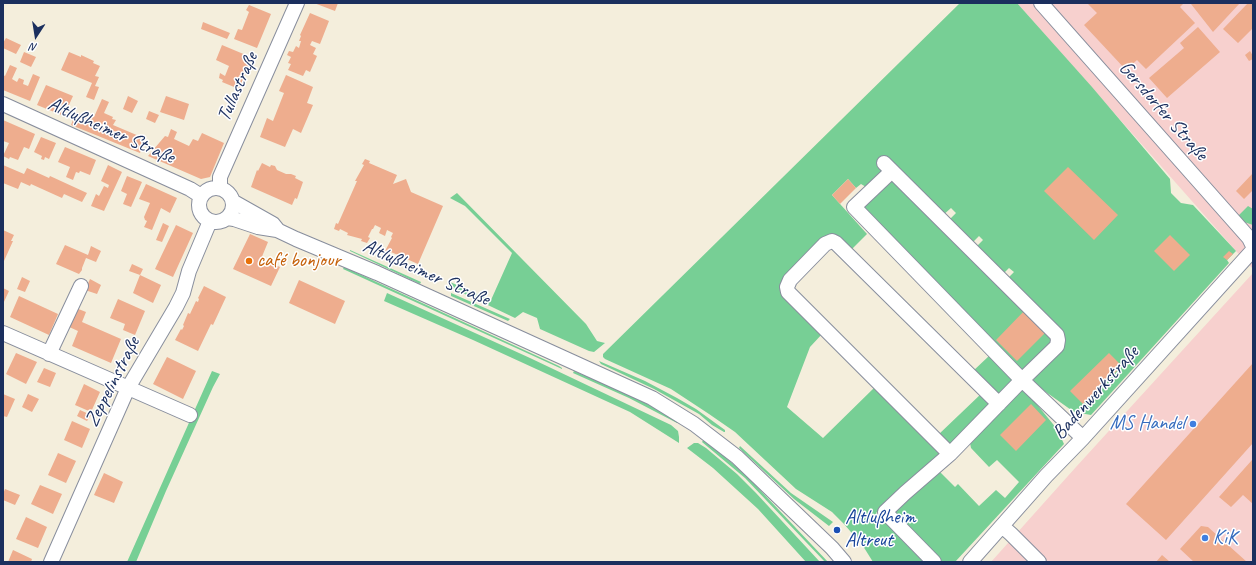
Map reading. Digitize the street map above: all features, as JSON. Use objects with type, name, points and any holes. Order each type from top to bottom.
[{"type":"street","name":"Tullastraße","points":[[220,188],[220,177],[297,3]]},
{"type":"street","name":"Gersdorfer Straße","points":[[1041,3],[1245,234],[1253,246]]},
{"type":"street","name":"Altlußheimer Straße","points":[[3,104],[190,189],[201,196]]},
{"type":"street","points":[[934,562],[885,512],[950,454],[1022,380],[1057,346],[1058,340],[1057,335],[888,167],[854,207],[1022,380],[1083,438]]},
{"type":"street","points":[[210,221],[201,213],[199,202],[201,196],[209,189],[220,188]]},
{"type":"street","name":"Altlußheimer Straße","points":[[220,188],[229,193],[234,202],[273,224],[277,230]]},
{"type":"street","points":[[228,218],[232,214],[234,202]]},
{"type":"street","name":"Altlußheimer Straße","points":[[210,221],[216,222],[228,218],[258,227],[277,230],[378,273],[652,398],[694,424],[721,444],[754,472],[844,562]]},
{"type":"street","name":"Zeppelinstraße","points":[[51,562],[128,388],[183,293],[189,271],[210,221]]},
{"type":"street","points":[[950,454],[788,292],[788,283],[795,275],[826,244],[832,241],[836,243],[999,404]]},
{"type":"street","name":"Badenwerkstraße","points":[[970,562],[1046,476],[1083,438],[1253,250]]},
{"type":"street","points":[[49,354],[81,286]]},
{"type":"street","points":[[3,334],[190,415]]},
{"type":"street","points":[[1002,526],[1039,562]]},
{"type":"shaded area","points":[[1017,3],[1253,3],[1253,269],[1236,251]]},
{"type":"shaded area","points":[[1253,273],[1253,562],[991,562],[1076,467]]},
{"type":"green space","points":[[960,3],[1017,3],[1092,87],[1170,179],[1171,193],[1181,203],[1193,205],[1236,251],[1227,260],[1229,263],[1091,415],[1074,412],[1034,382],[1036,375],[1061,348],[1005,281],[1014,272],[1009,268],[1001,276],[974,249],[983,240],[979,236],[970,245],[947,222],[956,213],[951,208],[942,216],[884,170],[866,187],[861,184],[856,188],[848,179],[832,195],[867,234],[850,251],[838,239],[784,282],[823,333],[810,347],[787,407],[823,438],[876,386],[942,452],[918,475],[904,484],[876,513],[928,562],[873,562],[863,546],[832,512],[796,489],[735,432],[671,389],[605,359],[603,354]]},
{"type":"green space","points":[[891,180],[894,181],[1050,336],[1054,344],[1022,370],[1020,369],[865,211],[865,203]]},
{"type":"green space","points":[[457,193],[586,324],[597,341],[605,343],[594,352],[589,351],[540,329],[537,318],[523,312],[515,318],[448,286],[450,282],[491,300],[512,253],[465,206],[450,198]]},
{"type":"green space","points":[[1248,206],[1253,209],[1253,225],[1244,222],[1238,216]]},
{"type":"green space","points":[[350,250],[421,282],[420,284]]},
{"type":"green space","points":[[344,267],[559,366],[562,369],[343,269]]},
{"type":"green space","points":[[387,293],[530,358],[671,425],[678,431],[679,443],[630,412],[384,301]]},
{"type":"green space","points":[[451,293],[510,319],[508,321],[451,296]]},
{"type":"green space","points":[[990,355],[1014,379],[1001,397],[972,372]]},
{"type":"green space","points":[[599,361],[645,381],[677,398],[696,409],[725,430],[725,432],[712,425],[699,414],[654,389],[601,364]]},
{"type":"green space","points":[[212,371],[220,374],[166,491],[136,562],[127,562]]},
{"type":"green space","points":[[574,371],[628,394],[677,421],[677,423],[629,398],[573,373]]},
{"type":"green space","points":[[1021,390],[1026,391],[1057,429],[1064,444],[955,562],[942,562],[893,516],[892,512],[937,469],[955,487],[958,484],[979,506],[996,490],[1005,498],[1019,482],[997,460],[989,467],[971,448],[970,443]]},
{"type":"green space","points":[[982,393],[991,405],[955,445],[947,443],[938,435]]},
{"type":"green space","points":[[704,439],[746,475],[828,562],[825,562],[745,478],[702,442]]},
{"type":"green space","points":[[694,443],[698,443],[706,448],[737,474],[820,562],[806,562],[758,509],[713,468],[687,448]]},
{"type":"green space","points":[[740,446],[791,493],[833,522],[829,526],[794,499],[739,448]]},
{"type":"building","points":[[314,3],[338,3],[335,11]]},
{"type":"building","points":[[1184,3],[1180,7],[1195,23],[1146,69],[1137,60],[1126,70],[1084,25],[1097,13],[1088,4]]},
{"type":"building","points":[[1240,3],[1213,32],[1191,4]]},
{"type":"building","points":[[1248,3],[1253,3],[1253,28],[1238,43],[1223,29]]},
{"type":"building","points":[[249,5],[271,14],[257,48],[234,39],[238,29],[242,30],[249,12],[246,10]]},
{"type":"building","points":[[310,13],[329,21],[320,44],[312,41],[310,45],[316,48],[313,54],[317,56],[310,72],[306,70],[303,76],[288,70],[291,64],[288,63],[291,57],[287,55],[289,51],[293,52],[296,46],[299,48],[301,41],[299,41],[300,35]]},
{"type":"building","points":[[203,22],[230,33],[227,39],[201,29]]},
{"type":"building","points":[[1198,27],[1220,52],[1167,98],[1149,78],[1184,48],[1180,43]]},
{"type":"building","points":[[6,38],[21,45],[16,54],[3,48],[3,43]]},
{"type":"building","points":[[222,45],[253,58],[239,89],[222,82],[223,80],[219,78],[220,73],[225,76],[229,66],[216,60]]},
{"type":"building","points":[[1250,51],[1253,59],[1249,61],[1245,55]]},
{"type":"building","points":[[24,52],[36,57],[31,67],[20,62]]},
{"type":"building","points":[[69,52],[81,57],[81,55],[94,61],[93,63],[100,66],[95,76],[99,77],[95,86],[99,87],[94,100],[86,97],[92,83],[61,70]]},
{"type":"building","points":[[10,65],[17,68],[12,79],[17,82],[19,78],[24,80],[23,84],[28,86],[33,74],[40,77],[30,101],[3,90],[3,75],[5,76]]},
{"type":"building","points":[[286,75],[313,87],[307,103],[313,105],[301,133],[293,129],[285,147],[260,137],[267,118],[273,121],[284,93],[279,91]]},
{"type":"building","points":[[46,85],[73,96],[64,116],[37,105]]},
{"type":"building","points":[[128,96],[138,101],[132,113],[123,109]]},
{"type":"building","points":[[166,96],[189,104],[184,120],[160,112]]},
{"type":"building","points":[[102,99],[109,102],[104,113],[116,120],[113,125],[146,139],[140,153],[71,125],[76,112],[87,117],[88,114],[94,117]]},
{"type":"building","points":[[149,111],[159,115],[155,123],[146,119]]},
{"type":"building","points":[[3,120],[35,134],[29,149],[24,147],[18,160],[10,157],[9,159],[3,156],[9,143],[3,141]]},
{"type":"building","points":[[171,129],[177,132],[174,139],[189,146],[193,139],[198,141],[202,133],[224,143],[210,177],[201,179],[148,156],[165,136],[168,137]]},
{"type":"building","points":[[41,137],[56,143],[49,159],[45,157],[44,160],[41,159],[42,156],[34,152]]},
{"type":"building","points":[[65,147],[96,160],[90,175],[80,171],[79,173],[76,172],[73,180],[66,177],[70,167],[58,162]]},
{"type":"building","points":[[365,159],[370,161],[369,163],[397,175],[393,184],[406,179],[411,192],[443,206],[418,264],[391,252],[390,254],[385,251],[393,233],[387,230],[385,236],[379,233],[381,228],[375,225],[368,237],[370,238],[367,243],[361,241],[362,239],[347,235],[348,233],[340,229],[339,231],[334,229],[336,223],[338,224],[357,181],[355,181],[364,165],[362,164]]},
{"type":"building","points":[[262,163],[270,167],[271,165],[275,166],[277,170],[296,176],[295,178],[303,182],[297,199],[295,198],[292,205],[251,187],[257,170],[258,171]]},
{"type":"building","points":[[3,165],[24,174],[27,168],[49,178],[50,176],[87,193],[82,202],[64,194],[62,198],[31,184],[30,186],[21,182],[18,189],[3,183]]},
{"type":"building","points":[[108,165],[122,172],[104,211],[91,206],[96,194],[99,196],[104,186],[108,188],[109,185],[101,181]]},
{"type":"building","points":[[1068,167],[1118,215],[1094,240],[1044,191]]},
{"type":"building","points":[[1253,173],[1253,190],[1244,199],[1236,191]]},
{"type":"building","points":[[127,176],[142,182],[131,207],[123,204],[127,194],[121,191]]},
{"type":"building","points":[[848,179],[856,188],[840,204],[832,195]]},
{"type":"building","points":[[146,184],[177,198],[170,213],[161,208],[152,230],[144,227],[147,221],[144,217],[150,203],[139,199]]},
{"type":"building","points":[[163,223],[169,226],[162,242],[156,240]]},
{"type":"building","points":[[176,225],[193,233],[173,277],[155,269]]},
{"type":"building","points":[[3,230],[14,235],[11,241],[13,241],[4,261],[3,260]]},
{"type":"building","points":[[250,234],[268,242],[261,259],[280,267],[271,286],[233,269]]},
{"type":"building","points":[[1170,235],[1190,255],[1174,271],[1154,251]]},
{"type":"building","points":[[65,245],[88,255],[91,246],[101,251],[96,262],[86,258],[79,274],[56,264]]},
{"type":"building","points":[[1229,251],[1233,254],[1227,260],[1223,257]]},
{"type":"building","points":[[132,264],[143,269],[140,275],[129,271]]},
{"type":"building","points":[[140,275],[161,285],[153,303],[133,293]]},
{"type":"building","points":[[22,277],[30,281],[25,292],[17,289]]},
{"type":"building","points":[[90,279],[101,285],[97,294],[85,290]]},
{"type":"building","points":[[299,280],[345,301],[335,324],[289,303]]},
{"type":"building","points":[[204,286],[226,297],[213,325],[211,324],[198,351],[175,340],[184,326],[183,325],[188,313],[190,314],[196,301],[198,302],[198,298]]},
{"type":"building","points":[[3,288],[9,291],[3,304]]},
{"type":"building","points":[[19,296],[58,314],[49,335],[10,317]]},
{"type":"building","points":[[118,299],[145,311],[135,335],[123,330],[125,324],[110,318]]},
{"type":"building","points":[[76,308],[86,312],[82,322],[121,339],[111,363],[72,346],[78,331],[67,326]]},
{"type":"building","points":[[1027,308],[1049,329],[1017,361],[996,340]]},
{"type":"building","points":[[16,353],[37,362],[26,384],[6,374]]},
{"type":"building","points":[[1109,353],[1122,366],[1083,404],[1070,391]]},
{"type":"building","points":[[167,357],[196,371],[183,399],[153,384]]},
{"type":"building","points":[[1253,363],[1253,443],[1166,540],[1126,504]]},
{"type":"building","points":[[44,368],[56,373],[50,387],[37,382]]},
{"type":"building","points":[[84,384],[100,392],[91,412],[75,405]]},
{"type":"building","points":[[3,394],[15,399],[7,417],[3,416]]},
{"type":"building","points":[[28,394],[39,399],[32,412],[22,407]]},
{"type":"building","points":[[1031,404],[1046,420],[1016,451],[1000,435]]},
{"type":"building","points":[[80,410],[91,415],[87,421],[77,416]]},
{"type":"building","points":[[72,421],[90,429],[82,448],[64,440]]},
{"type":"building","points":[[58,453],[76,461],[66,483],[48,475]]},
{"type":"building","points":[[1252,460],[1253,504],[1243,495],[1231,507],[1219,497]]},
{"type":"building","points":[[104,473],[123,482],[114,503],[94,495]]},
{"type":"building","points":[[40,485],[62,494],[53,514],[31,504]]},
{"type":"building","points":[[5,489],[20,495],[15,505],[3,500]]},
{"type":"building","points":[[26,517],[47,527],[38,548],[16,539]]},
{"type":"building","name":"KiK","points":[[1201,526],[1208,527],[1247,562],[1194,562],[1180,549]]},
{"type":"building","points":[[13,550],[32,559],[31,562],[8,562]]},
{"type":"building","points":[[1162,555],[1170,562],[1156,562]]},
{"type":"place","name":"café bonjour","points":[[249,261]]},
{"type":"place","name":"MS Handel","points":[[1193,424]]},
{"type":"place","name":"Altlußheim Altreut","points":[[837,530]]},
{"type":"place","name":"KiK","points":[[1205,538]]}]
